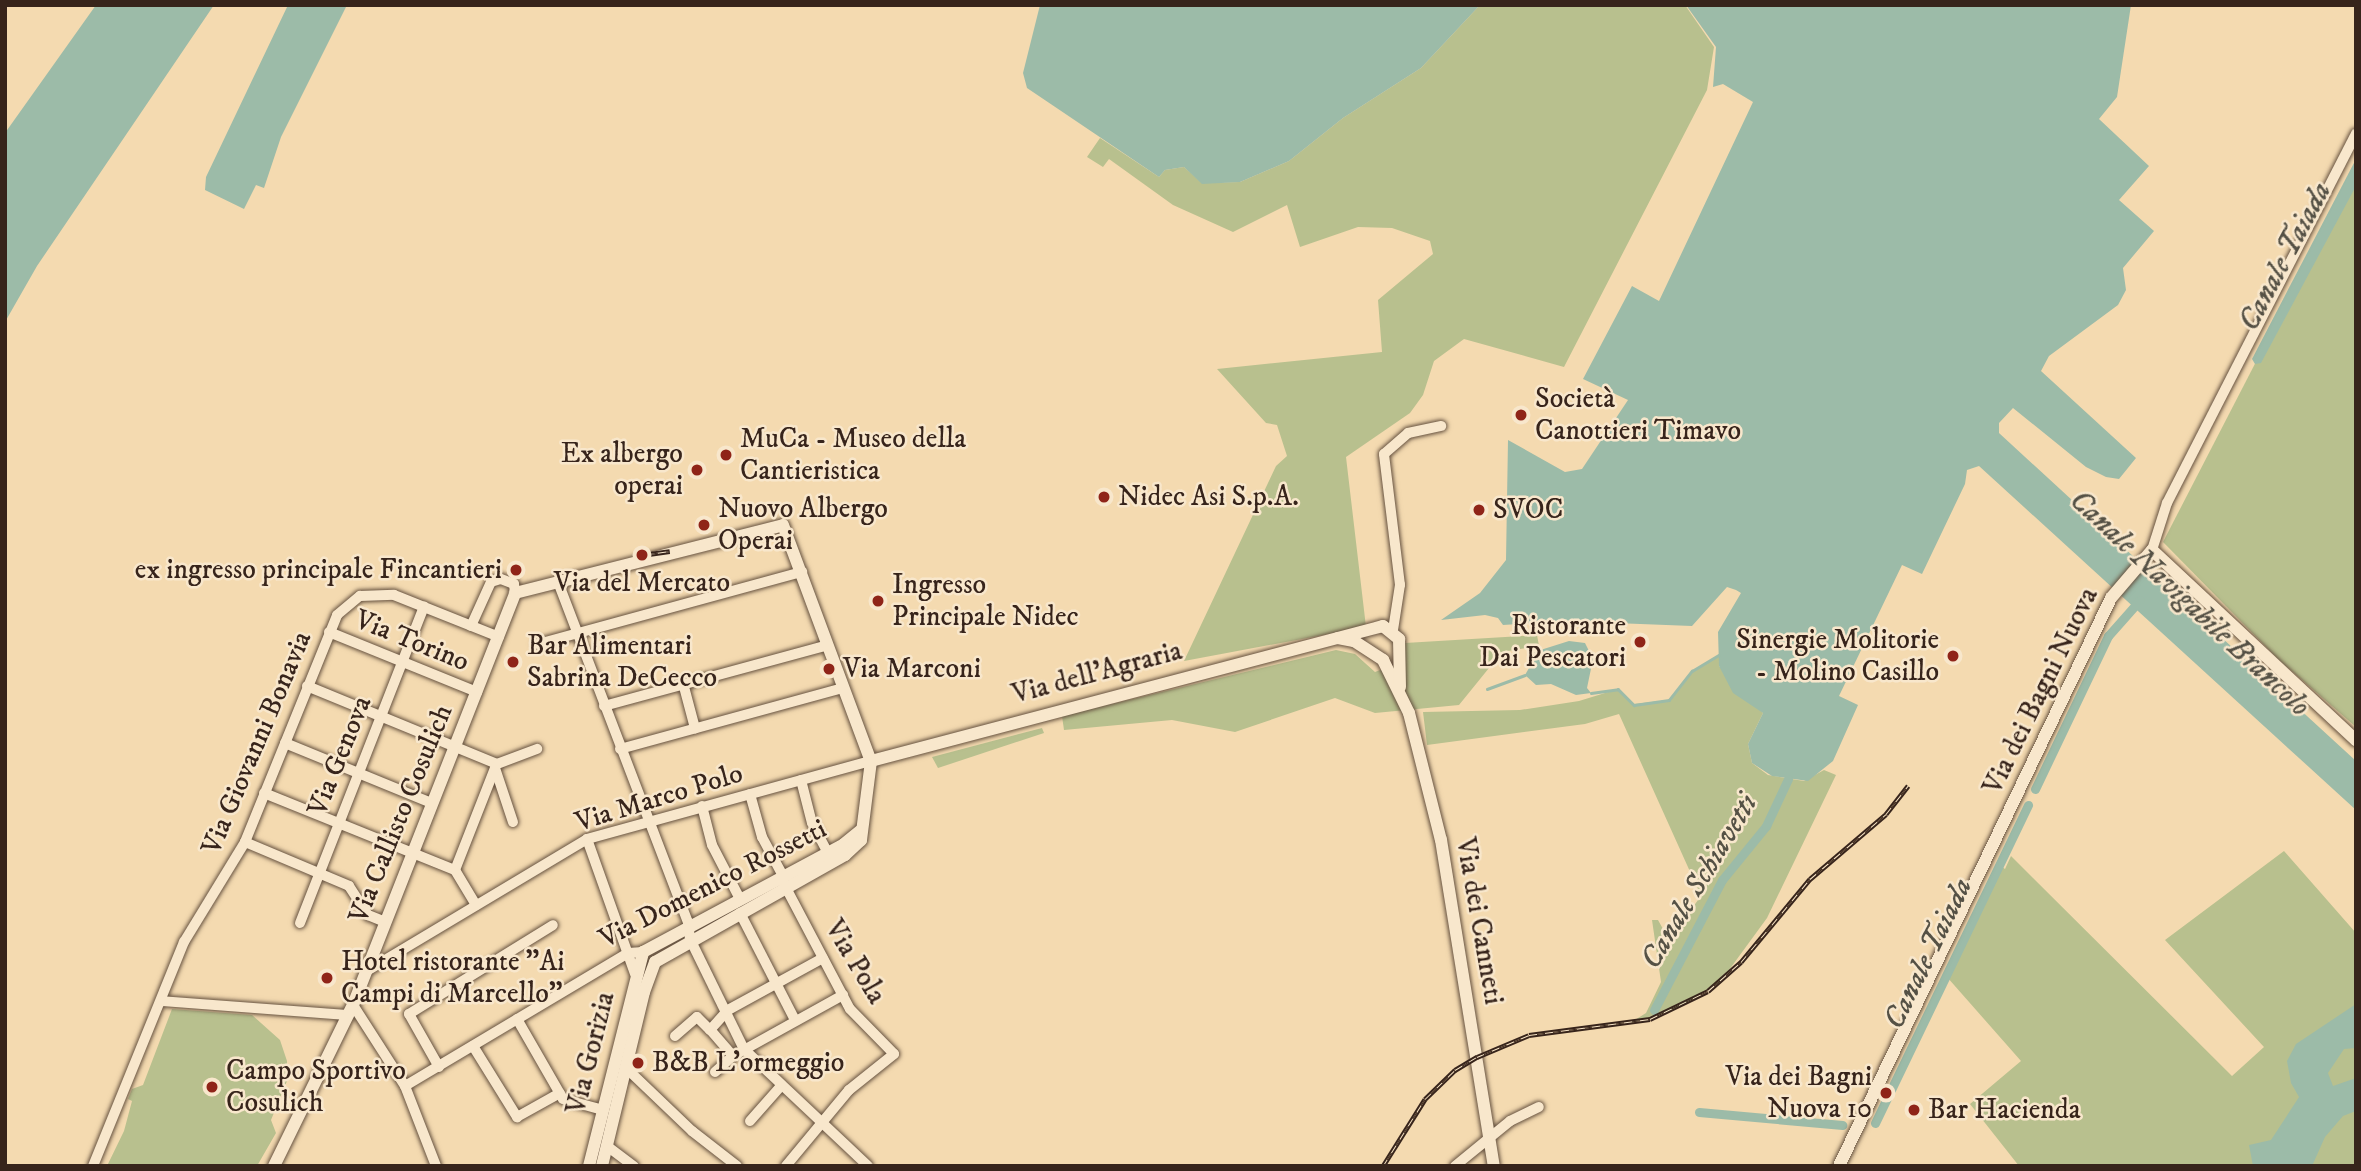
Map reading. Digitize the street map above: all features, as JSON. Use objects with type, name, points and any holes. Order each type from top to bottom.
[{"type":"street","name":"Via dei Bagni Nuova","points":[[1839,1166],[2111,598],[2152,550],[2173,492],[2356,133]]},
{"type":"street","points":[[1338,638],[1377,657],[1398,653],[1399,639],[1388,628],[1398,602],[1398,563],[1384,454],[1408,433],[1441,426]]},
{"type":"street","points":[[471,626],[491,582],[507,581],[514,584],[515,593],[783,524],[871,761],[862,829]]},
{"type":"street","points":[[2152,550],[2356,740]]},
{"type":"street","points":[[538,644],[802,572]]},
{"type":"street","points":[[558,582],[690,933],[744,1049],[868,1166]]},
{"type":"street","name":"Via Callisto Cosulich","points":[[274,1166],[351,1010],[383,921],[515,593]]},
{"type":"street","name":"Via Giovanni Bonavia","points":[[93,1166],[184,942],[245,842],[337,615],[360,596],[394,595],[499,638]]},
{"type":"street","name":"Via Genova","points":[[300,923],[424,607]]},
{"type":"street","name":"Via dell'Agraria","points":[[871,761],[1338,638],[1388,628]]},
{"type":"street","name":"Via Torino","points":[[329,632],[477,692]]},
{"type":"street","points":[[1370,632],[1377,657]]},
{"type":"street","points":[[604,706],[828,645]]},
{"type":"street","name":"Via dei Canneti","points":[[1398,653],[1400,687],[1441,840],[1494,1166]]},
{"type":"street","name":"Via dei Canneti","points":[[1377,657],[1400,687]]},
{"type":"street","points":[[682,683],[695,728]]},
{"type":"street","points":[[307,686],[496,766],[513,821]]},
{"type":"street","points":[[620,749],[843,688]]},
{"type":"street","points":[[285,743],[431,803]]},
{"type":"street","points":[[455,870],[496,766],[537,749]]},
{"type":"street","name":"Via Marco Polo","points":[[365,972],[587,839],[871,761]]},
{"type":"street","points":[[801,780],[812,823],[828,853]]},
{"type":"street","points":[[264,793],[455,870],[475,905]]},
{"type":"street","name":"Via Pola","points":[[750,793],[762,837],[843,995],[894,1054],[849,1090],[822,1125]]},
{"type":"street","points":[[702,806],[712,845],[740,899]]},
{"type":"street","name":"Via Domenico Rossetti","points":[[405,1086],[628,953],[643,952],[740,913],[783,880],[862,829]]},
{"type":"street","name":"Via Domenico Rossetti","points":[[655,962],[690,933],[740,899],[857,846],[862,829]]},
{"type":"street","points":[[587,839],[635,974]]},
{"type":"street","points":[[245,842],[349,886],[368,915],[383,921]]},
{"type":"street","points":[[740,913],[795,1020]]},
{"type":"street","points":[[439,1067],[409,1014],[553,925]]},
{"type":"street","name":"Via Gorizia","points":[[589,1166],[635,974],[643,952]]},
{"type":"street","points":[[710,1030],[728,1010],[823,958]]},
{"type":"street","name":"Via Gorizia","points":[[602,1166],[625,1067],[655,962]]},
{"type":"street","points":[[715,1072],[744,1049],[843,995]]},
{"type":"street","points":[[161,1001],[351,1010],[405,1086],[436,1166]]},
{"type":"street","points":[[675,1036],[697,1017],[733,1056]]},
{"type":"street","points":[[517,1019],[563,1099],[603,1110]]},
{"type":"street","points":[[473,1046],[517,1117],[560,1093]]},
{"type":"street","points":[[625,1067],[692,1131],[737,1166]]},
{"type":"street","points":[[750,1121],[781,1086]]},
{"type":"street","points":[[1455,1166],[1525,1112],[1539,1107]]},
{"type":"street","points":[[786,1166],[822,1125]]},
{"type":"street","points":[[607,1146],[634,1166]]},
{"type":"green space","points":[[1480,5],[1685,5],[1714,47],[1707,90],[1564,367],[1464,339],[1434,361],[1423,395],[1410,413],[1346,457],[1366,627],[1184,661],[1276,466],[1287,456],[1277,425],[1266,423],[1217,369],[1382,352],[1378,300],[1433,254],[1430,241],[1392,228],[1358,227],[1300,247],[1287,205],[1233,232],[1173,205],[1109,159],[1103,167],[1087,157],[1100,138],[1159,177],[1165,170],[1184,167],[1202,183],[1240,182],[1289,161],[1343,118],[1421,68]]},
{"type":"green space","points":[[2356,168],[2356,727],[2278,659],[2163,542]]},
{"type":"green space","points":[[1537,635],[1539,646],[1502,652],[1459,705],[1375,713],[1335,698],[1235,732],[1172,720],[1064,730],[1062,716],[1336,650],[1355,654],[1375,672],[1401,662],[1405,643]]},
{"type":"green space","points":[[1719,655],[1719,666],[1763,713],[1748,744],[1752,763],[1768,775],[1804,781],[1824,770],[1836,775],[1767,918],[1721,981],[1679,1008],[1630,1023],[1646,1013],[1661,982],[1652,920],[1658,920],[1663,929],[1676,930],[1701,896],[1619,714],[1585,724],[1427,745],[1423,712],[1520,710],[1579,701],[1618,689],[1634,704],[1669,700],[1692,671]]},
{"type":"green space","points":[[1042,728],[1044,733],[938,768],[932,757]]},
{"type":"green space","points":[[2284,851],[2356,933],[2356,1166],[2019,1166],[1970,1104],[2021,1061],[1947,977],[2001,866],[2005,869],[2011,856],[2232,1076],[2264,1047],[2165,940]]},
{"type":"green space","name":"Campo Sportivo Cosulich","points":[[172,1009],[252,1015],[280,1040],[287,1061],[287,1081],[271,1120],[276,1133],[257,1166],[107,1166],[124,1131],[132,1101],[128,1099],[132,1089],[143,1085]]},
{"type":"shaded area","points":[[96,5],[214,5],[37,266],[5,322],[5,133]]},
{"type":"shaded area","points":[[288,5],[347,5],[281,137],[264,188],[256,185],[244,209],[205,190],[206,177]]},
{"type":"shaded area","points":[[1040,5],[1480,5],[1421,68],[1343,118],[1289,161],[1240,182],[1202,184],[1184,167],[1165,170],[1159,177],[1027,88],[1023,73]]},
{"type":"shaded area","points":[[1686,5],[2131,5],[2117,97],[2099,119],[2149,166],[2119,200],[2154,231],[2123,268],[2126,290],[2118,305],[2049,356],[2041,371],[2136,458],[2119,479],[2106,477],[2086,467],[2013,408],[1999,423],[1999,433],[2356,761],[2356,810],[1979,466],[1967,470],[1965,484],[1922,574],[1902,565],[1839,696],[1858,705],[1833,761],[1808,781],[1772,776],[1752,763],[1748,744],[1763,713],[1733,693],[1719,666],[1718,632],[1741,593],[1736,590],[1727,587],[1692,626],[1563,621],[1503,625],[1498,618],[1485,615],[1441,620],[1480,593],[1506,560],[1508,440],[1565,472],[1582,469],[1628,400],[1583,379],[1632,286],[1659,301],[1753,102],[1723,84],[1713,87],[1716,47]]},
{"type":"shaded area","points":[[2356,159],[2356,186],[2261,363],[2255,364],[2252,359]]},
{"type":"shaded area","points":[[1569,641],[1585,643],[1593,659],[1587,688],[1591,693],[1576,695],[1551,684],[1536,685],[1525,675],[1533,661],[1531,653]]},
{"type":"shaded area","points":[[2356,1004],[2356,1048],[2344,1049],[2328,1073],[2333,1086],[2356,1078],[2356,1111],[2343,1116],[2325,1137],[2312,1166],[2253,1166],[2249,1145],[2271,1140],[2299,1097],[2291,1083],[2287,1061],[2296,1044]]},
{"type":"waterway","name":"Canale Taiada","points":[[2035,789],[2108,636],[2140,600]]},
{"type":"waterway","points":[[1591,693],[1618,689],[1634,705],[1669,700],[1692,671],[1719,655]]},
{"type":"waterway","points":[[1487,689],[1525,675]]},
{"type":"waterway","name":"Canale Schiavetti","points":[[1654,1010],[1722,880],[1766,826],[1788,779]]},
{"type":"waterway","name":"Canale Taiada","points":[[1875,1123],[2028,805]]},
{"type":"waterway","name":"Canale Taiada","points":[[1699,1112],[1842,1125]]},
{"type":"railway","points":[[642,555],[670,551]]},
{"type":"railway","points":[[1383,1166],[1425,1099],[1455,1070],[1477,1057],[1529,1035],[1650,1019],[1708,991],[1741,962],[1810,879],[1886,814],[1908,786]]},
{"type":"place","name":"Società Canottieri Timavo","points":[[1521,415]]},
{"type":"place","name":"MuCa - Museo della Cantieristica","points":[[726,455]]},
{"type":"place","name":"Ex albergo operai","points":[[697,470]]},
{"type":"place","name":"Nidec Asi S.p.A.","points":[[1104,497]]},
{"type":"place","name":"SVOC","points":[[1479,510]]},
{"type":"place","name":"Nuovo Albergo Operai","points":[[704,525]]},
{"type":"place","name":"Via del Mercato","points":[[642,555]]},
{"type":"place","name":"ex ingresso principale Fincantieri","points":[[516,570]]},
{"type":"place","name":"Ingresso Principale Nidec","points":[[878,601]]},
{"type":"place","name":"Ristorante Dai Pescatori","points":[[1640,642]]},
{"type":"place","name":"Sinergie Molitorie - Molino Casillo","points":[[1953,656]]},
{"type":"place","name":"Bar Alimentari Sabrina DeCecco","points":[[513,662]]},
{"type":"place","name":"Via Marconi","points":[[829,669]]},
{"type":"place","name":"Hotel ristorante \"Ai Campi di Marcello\"","points":[[327,978]]},
{"type":"place","name":"B&B L’ormeggio","points":[[638,1063]]},
{"type":"place","name":"Campo Sportivo Cosulich","points":[[212,1087]]},
{"type":"place","name":"Via dei Bagni Nuova 10","points":[[1886,1093]]},
{"type":"place","name":"Bar Hacienda","points":[[1914,1110]]},
{"type":"water label","name":"Canale Navigabile Brancolo","points":[[2189,604]]}]
